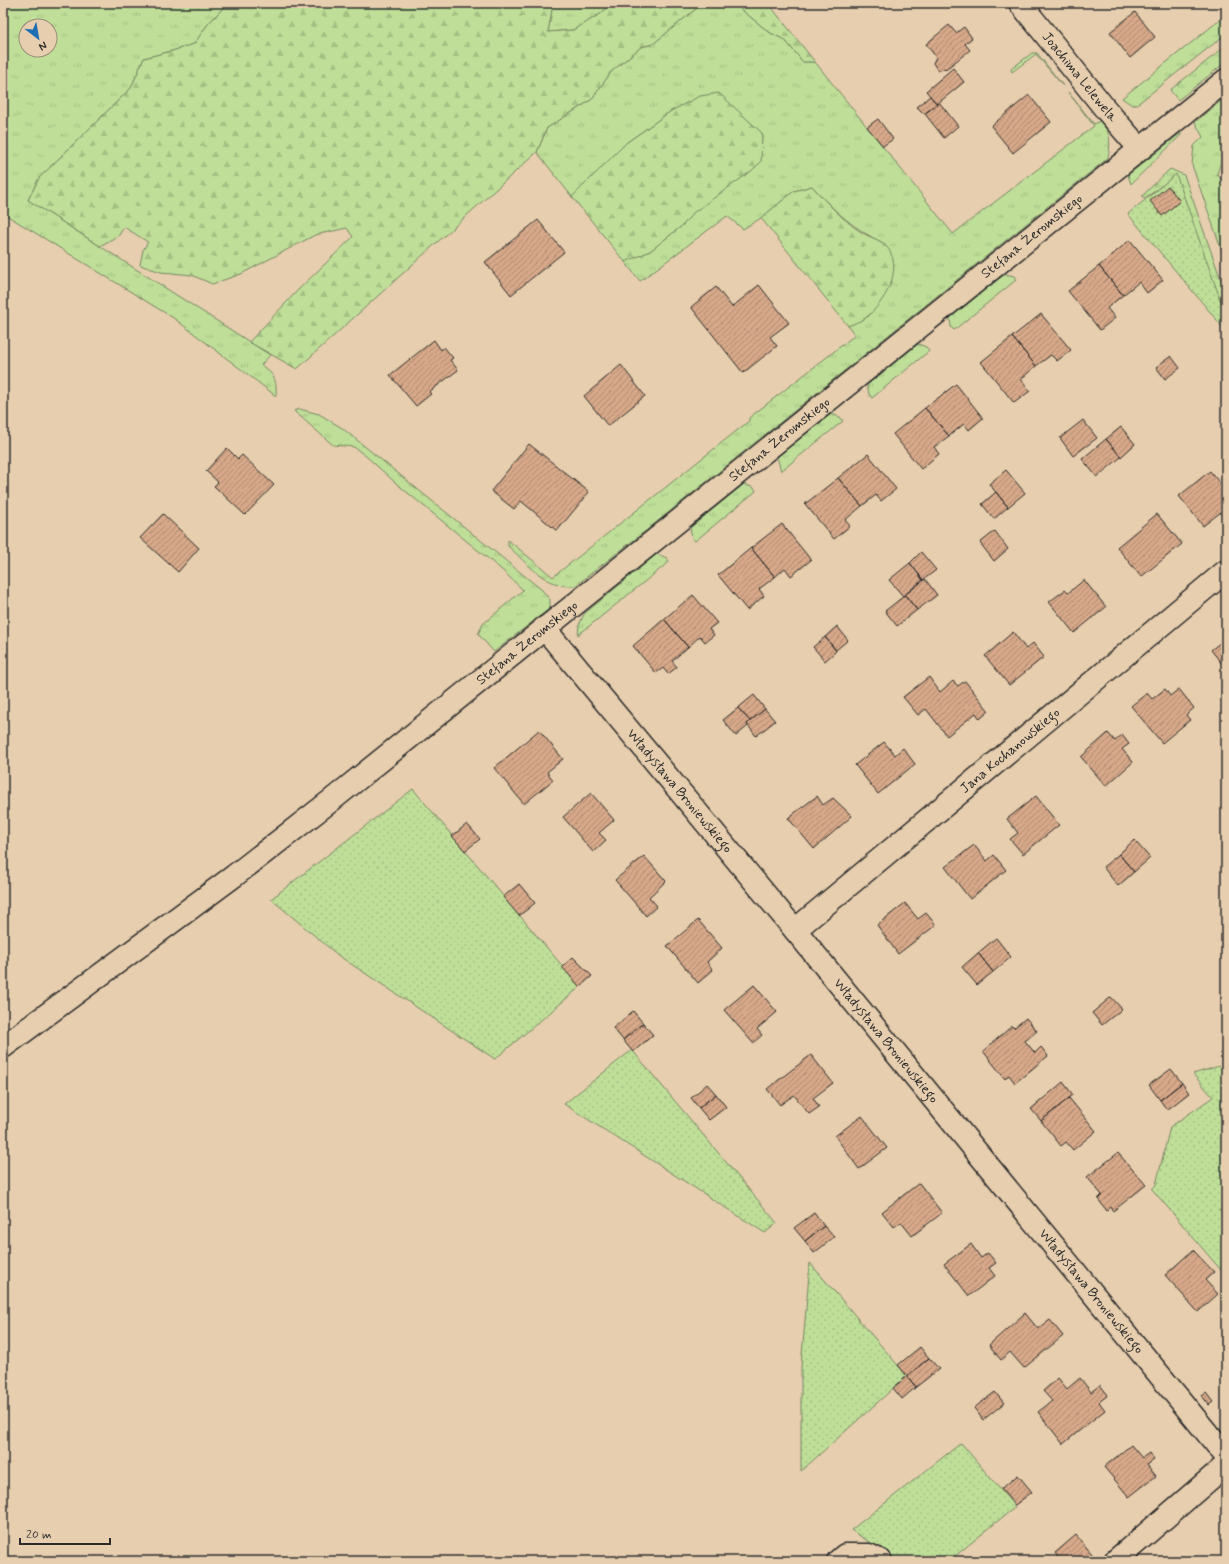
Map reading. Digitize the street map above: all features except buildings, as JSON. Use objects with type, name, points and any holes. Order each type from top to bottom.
[{"type":"street","name":"Joachima Lelewela","points":[[1020,3],[1107,111],[1140,149]]},
{"type":"street","name":"Stefana Żeromskiego","points":[[3,1047],[228,880],[332,799],[1226,80]]},
{"type":"street","name":"Jana Kochanowskiego","points":[[795,930],[1226,571]]},
{"type":"street","name":"Władysława Broniewskiego","points":[[544,628],[795,930],[1226,1456]]},
{"type":"street","points":[[1115,1561],[1226,1465]]},
{"type":"street","points":[[838,1561],[845,1555],[870,1555],[881,1561]]},
{"type":"green space","points":[[3,3],[228,3],[208,24],[194,44],[144,58],[131,88],[39,178],[28,200],[270,355],[261,365],[269,371],[274,378],[276,396],[175,319],[3,213]]},
{"type":"green space","points":[[228,3],[550,3],[553,4],[548,32],[573,30],[602,13],[610,3],[703,3],[653,44],[641,47],[612,71],[591,100],[547,128],[537,152],[297,369],[249,342],[300,288],[353,237],[347,228],[315,235],[241,274],[212,284],[192,275],[161,272],[140,265],[143,250],[148,242],[124,227],[119,235],[100,246],[28,200],[39,178],[131,88],[144,58],[194,44],[208,24]]},
{"type":"green space","points":[[550,3],[610,3],[602,13],[573,30],[548,32],[553,4]]},
{"type":"green space","points":[[703,3],[733,3],[769,32],[785,40],[803,62],[815,62],[953,234],[1094,126],[1068,92],[1094,124],[1100,121],[1104,125],[1110,142],[1108,158],[648,529],[575,586],[565,586],[546,579],[538,574],[508,546],[508,540],[553,577],[749,421],[749,418],[855,335],[848,326],[869,316],[885,244],[854,226],[829,204],[812,186],[794,191],[761,218],[743,229],[727,216],[640,281],[625,262],[650,251],[683,225],[692,213],[720,193],[761,147],[762,133],[743,116],[671,111],[626,143],[572,197],[537,152],[547,128],[591,100],[612,71],[641,47],[653,44]]},
{"type":"green space","points":[[733,3],[768,3],[815,62],[803,62],[785,40],[769,32]]},
{"type":"green space","points":[[1226,15],[1226,34],[1136,105],[1132,105],[1122,98]]},
{"type":"green space","points":[[1226,46],[1226,62],[1178,100],[1170,90]]},
{"type":"green space","points":[[1032,53],[1037,53],[1063,86],[1036,54],[1012,72],[1011,69]]},
{"type":"green space","points":[[719,93],[762,133],[761,162],[750,172],[693,213],[683,225],[650,251],[625,262],[572,197],[626,143],[671,111],[700,96]]},
{"type":"green space","points":[[1226,97],[1226,145],[1217,174],[1226,186],[1226,263],[1192,165],[1194,146],[1203,137],[1195,122]]},
{"type":"green space","points":[[1181,133],[1181,135],[1131,184],[1128,175]]},
{"type":"green space","points":[[1170,169],[1184,175],[1226,294],[1226,320],[1176,175],[1144,199],[1142,196]]},
{"type":"green space","points":[[1176,174],[1225,313],[1226,331],[1128,214]]},
{"type":"green space","points":[[812,186],[847,222],[864,234],[880,241],[891,253],[893,272],[891,282],[882,300],[867,317],[848,326],[761,218],[794,191]]},
{"type":"green space","points":[[1005,274],[1014,276],[1016,280],[954,330],[951,327],[950,318]]},
{"type":"green space","points":[[918,344],[926,347],[929,351],[872,398],[869,394],[867,385]]},
{"type":"green space","points":[[299,409],[319,414],[342,428],[542,590],[550,600],[550,608],[494,652],[478,634],[483,624],[523,590],[502,570],[354,447],[333,445],[294,411]]},
{"type":"green space","points":[[831,414],[840,417],[843,421],[781,471],[777,457]]},
{"type":"green space","points":[[744,484],[754,488],[756,491],[695,541],[692,538],[690,528]]},
{"type":"green space","points":[[657,554],[667,558],[669,562],[578,635],[579,625],[584,614]]},
{"type":"green space","points":[[413,789],[580,987],[495,1059],[339,956],[271,899]]},
{"type":"green space","points":[[632,1050],[777,1223],[765,1233],[564,1104]]},
{"type":"green space","points":[[1226,1064],[1226,1276],[1152,1189],[1156,1185],[1170,1127],[1213,1097],[1193,1074]]},
{"type":"green space","points":[[810,1263],[907,1376],[801,1471],[801,1367]]},
{"type":"green space","points":[[961,1443],[1015,1507],[949,1561],[898,1561],[851,1530]]}]
